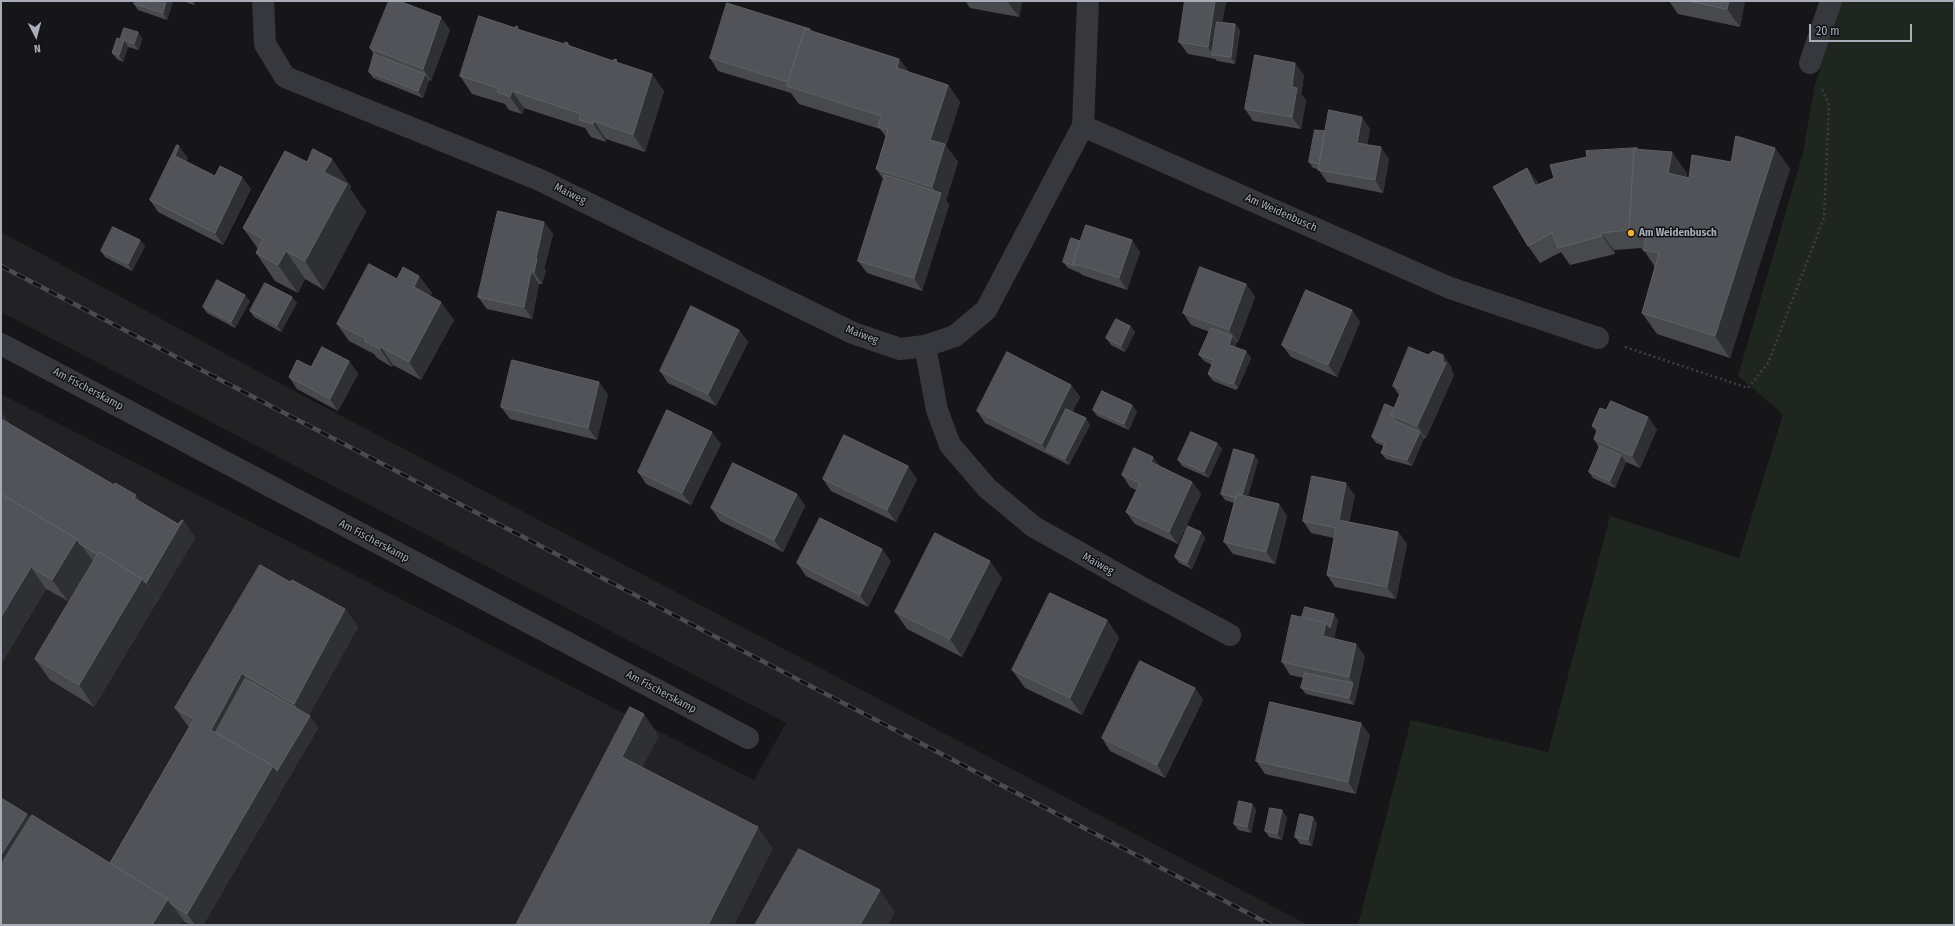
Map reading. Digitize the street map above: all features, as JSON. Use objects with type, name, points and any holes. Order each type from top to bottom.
[{"type":"street","name":"Maiweg","points":[[263,1],[266,44],[285,77],[540,180],[853,332],[900,349],[926,346],[955,336],[986,310],[1083,126]]},
{"type":"street","points":[[1083,126],[1088,1]]},
{"type":"street","points":[[1810,63],[1831,1]]},
{"type":"street","name":"Am Weidenbusch","points":[[1083,126],[1450,288],[1598,338]]},
{"type":"street","name":"Am Fischerskamp","points":[[1,344],[748,738]]},
{"type":"street","name":"Maiweg","points":[[926,346],[937,410],[950,444],[986,488],[1034,527],[1230,635]]},
{"type":"path","points":[[1598,338],[1748,388],[1768,363],[1824,218],[1829,106],[1810,63]]},
{"type":"shaded area","points":[[1842,1],[1954,1],[1954,925],[1358,925],[1411,720],[1548,752],[1610,516],[1739,558],[1783,414],[1738,376],[1803,153],[1815,85]]},
{"type":"shaded area","points":[[1,232],[296,392],[1308,925],[1,925],[1,394],[754,780],[786,723],[1,312]]},
{"type":"building","points":[[135,1],[166,1],[163,13],[134,4]]},
{"type":"building","points":[[389,1],[399,1],[441,17],[423,69],[370,48]]},
{"type":"building","points":[[1185,1],[1215,1],[1208,47],[1179,42]]},
{"type":"building","points":[[1689,1],[1729,1],[1727,9]]},
{"type":"building","points":[[727,3],[810,29],[805,29],[788,82],[710,58]]},
{"type":"building","points":[[479,16],[515,28],[516,26],[518,27],[517,29],[564,44],[565,42],[568,43],[567,45],[613,61],[614,59],[617,60],[616,62],[652,74],[633,135],[594,121],[593,124],[579,120],[581,114],[512,91],[510,97],[497,92],[498,88],[460,76]]},
{"type":"building","points":[[1217,22],[1235,24],[1231,57],[1212,55]]},
{"type":"building","points":[[124,28],[138,32],[134,44],[124,40],[119,55],[112,53],[117,38],[120,39]]},
{"type":"building","points":[[805,29],[899,59],[897,68],[948,85],[930,140],[945,144],[932,187],[876,169],[888,130],[878,127],[881,116],[787,86]]},
{"type":"building","points":[[374,54],[425,74],[418,91],[369,72]]},
{"type":"building","points":[[1255,55],[1295,63],[1292,87],[1297,88],[1292,117],[1245,109]]},
{"type":"building","points":[[1329,110],[1362,117],[1357,143],[1381,147],[1375,180],[1318,170]]},
{"type":"building","points":[[1315,130],[1325,131],[1319,164],[1309,162]]},
{"type":"building","points":[[1736,136],[1775,148],[1715,336],[1642,313],[1659,253],[1644,250],[1646,232],[1629,230],[1634,149],[1672,152],[1668,173],[1689,178],[1692,155],[1731,162]]},
{"type":"building","points":[[177,145],[179,146],[175,156],[215,176],[220,166],[242,177],[215,233],[150,200]]},
{"type":"building","points":[[1637,148],[1634,149],[1629,230],[1601,233],[1602,236],[1558,248],[1552,233],[1528,246],[1493,187],[1527,168],[1535,186],[1554,178],[1550,165],[1587,157],[1586,151]]},
{"type":"building","points":[[313,149],[332,159],[324,172],[347,184],[305,261],[286,251],[278,265],[256,253],[263,239],[243,228],[285,151],[307,162]]},
{"type":"building","points":[[885,175],[941,193],[914,278],[858,261]]},
{"type":"building","points":[[498,211],[544,222],[534,272],[531,272],[524,307],[478,297]]},
{"type":"building","points":[[1086,225],[1132,240],[1119,278],[1073,263]]},
{"type":"building","points":[[113,227],[140,240],[128,264],[101,251]]},
{"type":"building","points":[[1071,238],[1080,241],[1073,263],[1076,266],[1063,262]]},
{"type":"building","points":[[369,264],[397,279],[403,267],[419,276],[414,287],[441,302],[409,362],[381,347],[380,349],[364,341],[366,339],[337,324]]},
{"type":"building","points":[[1200,267],[1246,284],[1229,330],[1183,313]]},
{"type":"building","points":[[217,280],[245,295],[231,322],[203,307]]},
{"type":"building","points":[[265,283],[292,297],[277,325],[250,311]]},
{"type":"building","points":[[1306,290],[1352,310],[1328,365],[1282,345]]},
{"type":"building","points":[[691,306],[739,330],[708,394],[660,371]]},
{"type":"building","points":[[1116,319],[1130,326],[1121,346],[1106,338]]},
{"type":"building","points":[[1211,328],[1232,336],[1229,345],[1246,351],[1234,382],[1231,384],[1208,374],[1214,360],[1199,355]]},
{"type":"building","points":[[322,347],[349,361],[330,399],[289,377],[297,360],[311,367]]},
{"type":"building","points":[[1409,347],[1428,355],[1433,351],[1443,355],[1443,362],[1446,363],[1417,426],[1391,415],[1402,390],[1393,386]]},
{"type":"building","points":[[1007,352],[1071,385],[1042,444],[977,411]]},
{"type":"building","points":[[512,360],[599,382],[588,428],[501,407]]},
{"type":"building","points":[[1102,391],[1132,405],[1124,424],[1093,410]]},
{"type":"building","points":[[1611,401],[1648,417],[1632,456],[1594,439],[1598,428],[1592,426],[1600,408],[1606,410]]},
{"type":"building","points":[[1385,404],[1394,408],[1391,415],[1395,421],[1420,432],[1407,460],[1381,453],[1385,443],[1372,437]]},
{"type":"building","points":[[1066,409],[1086,418],[1065,459],[1046,450]]},
{"type":"building","points":[[667,410],[712,432],[682,493],[638,472]]},
{"type":"building","points":[[1,419],[114,485],[115,483],[136,495],[134,498],[178,524],[183,520],[146,583],[99,552],[97,554],[80,544],[77,539],[1,494]]},
{"type":"building","points":[[1191,432],[1217,443],[1204,472],[1178,460]]},
{"type":"building","points":[[844,435],[908,466],[887,510],[823,479]]},
{"type":"building","points":[[1600,446],[1621,455],[1610,481],[1589,472]]},
{"type":"building","points":[[1134,448],[1153,457],[1151,462],[1192,482],[1169,532],[1126,512],[1140,483],[1122,475]]},
{"type":"building","points":[[1234,449],[1254,455],[1242,495],[1237,494],[1236,498],[1221,494]]},
{"type":"building","points":[[733,463],[797,494],[774,540],[711,508]]},
{"type":"building","points":[[1312,476],[1346,483],[1339,520],[1398,532],[1387,587],[1327,575],[1336,528],[1303,521]]},
{"type":"building","points":[[1,494],[77,539],[52,580],[31,567],[1,617]]},
{"type":"building","points":[[1237,494],[1279,504],[1266,552],[1224,542]]},
{"type":"building","points":[[820,518],[882,549],[860,595],[797,563]]},
{"type":"building","points":[[1188,526],[1201,532],[1187,563],[1175,557]]},
{"type":"building","points":[[935,533],[990,561],[950,639],[895,612]]},
{"type":"building","points":[[99,552],[142,579],[79,685],[35,659]]},
{"type":"building","points":[[260,565],[290,582],[292,580],[345,609],[294,704],[242,673],[211,730],[273,766],[187,914],[171,904],[168,899],[110,863],[194,719],[175,708]]},
{"type":"building","points":[[1050,593],[1107,620],[1070,698],[1012,670]]},
{"type":"building","points":[[1305,607],[1334,614],[1330,628],[1326,623],[1302,617]]},
{"type":"building","points":[[1292,615],[1326,623],[1323,636],[1356,644],[1349,677],[1282,662]]},
{"type":"building","points":[[1140,661],[1195,688],[1157,765],[1102,738]]},
{"type":"building","points":[[1305,673],[1353,683],[1349,698],[1301,688]]},
{"type":"building","points":[[245,679],[310,716],[277,771],[273,766],[216,732]]},
{"type":"building","points":[[1270,702],[1361,723],[1348,782],[1256,761]]},
{"type":"building","points":[[630,707],[644,714],[622,757],[758,827],[708,925],[516,925]]},
{"type":"building","points":[[1,798],[27,814],[1,855]]},
{"type":"building","points":[[1239,801],[1252,804],[1247,827],[1234,824]]},
{"type":"building","points":[[1270,808],[1282,810],[1277,834],[1265,831]]},
{"type":"building","points":[[1300,814],[1313,817],[1308,840],[1295,837]]},
{"type":"building","points":[[32,815],[168,899],[152,925],[1,925],[1,865]]},
{"type":"building","points":[[799,849],[880,890],[860,925],[755,925]]},
{"type":"railway","points":[[1,266],[1271,925]]},
{"type":"place","name":"Am Weidenbusch","points":[[1631,233]]}]
